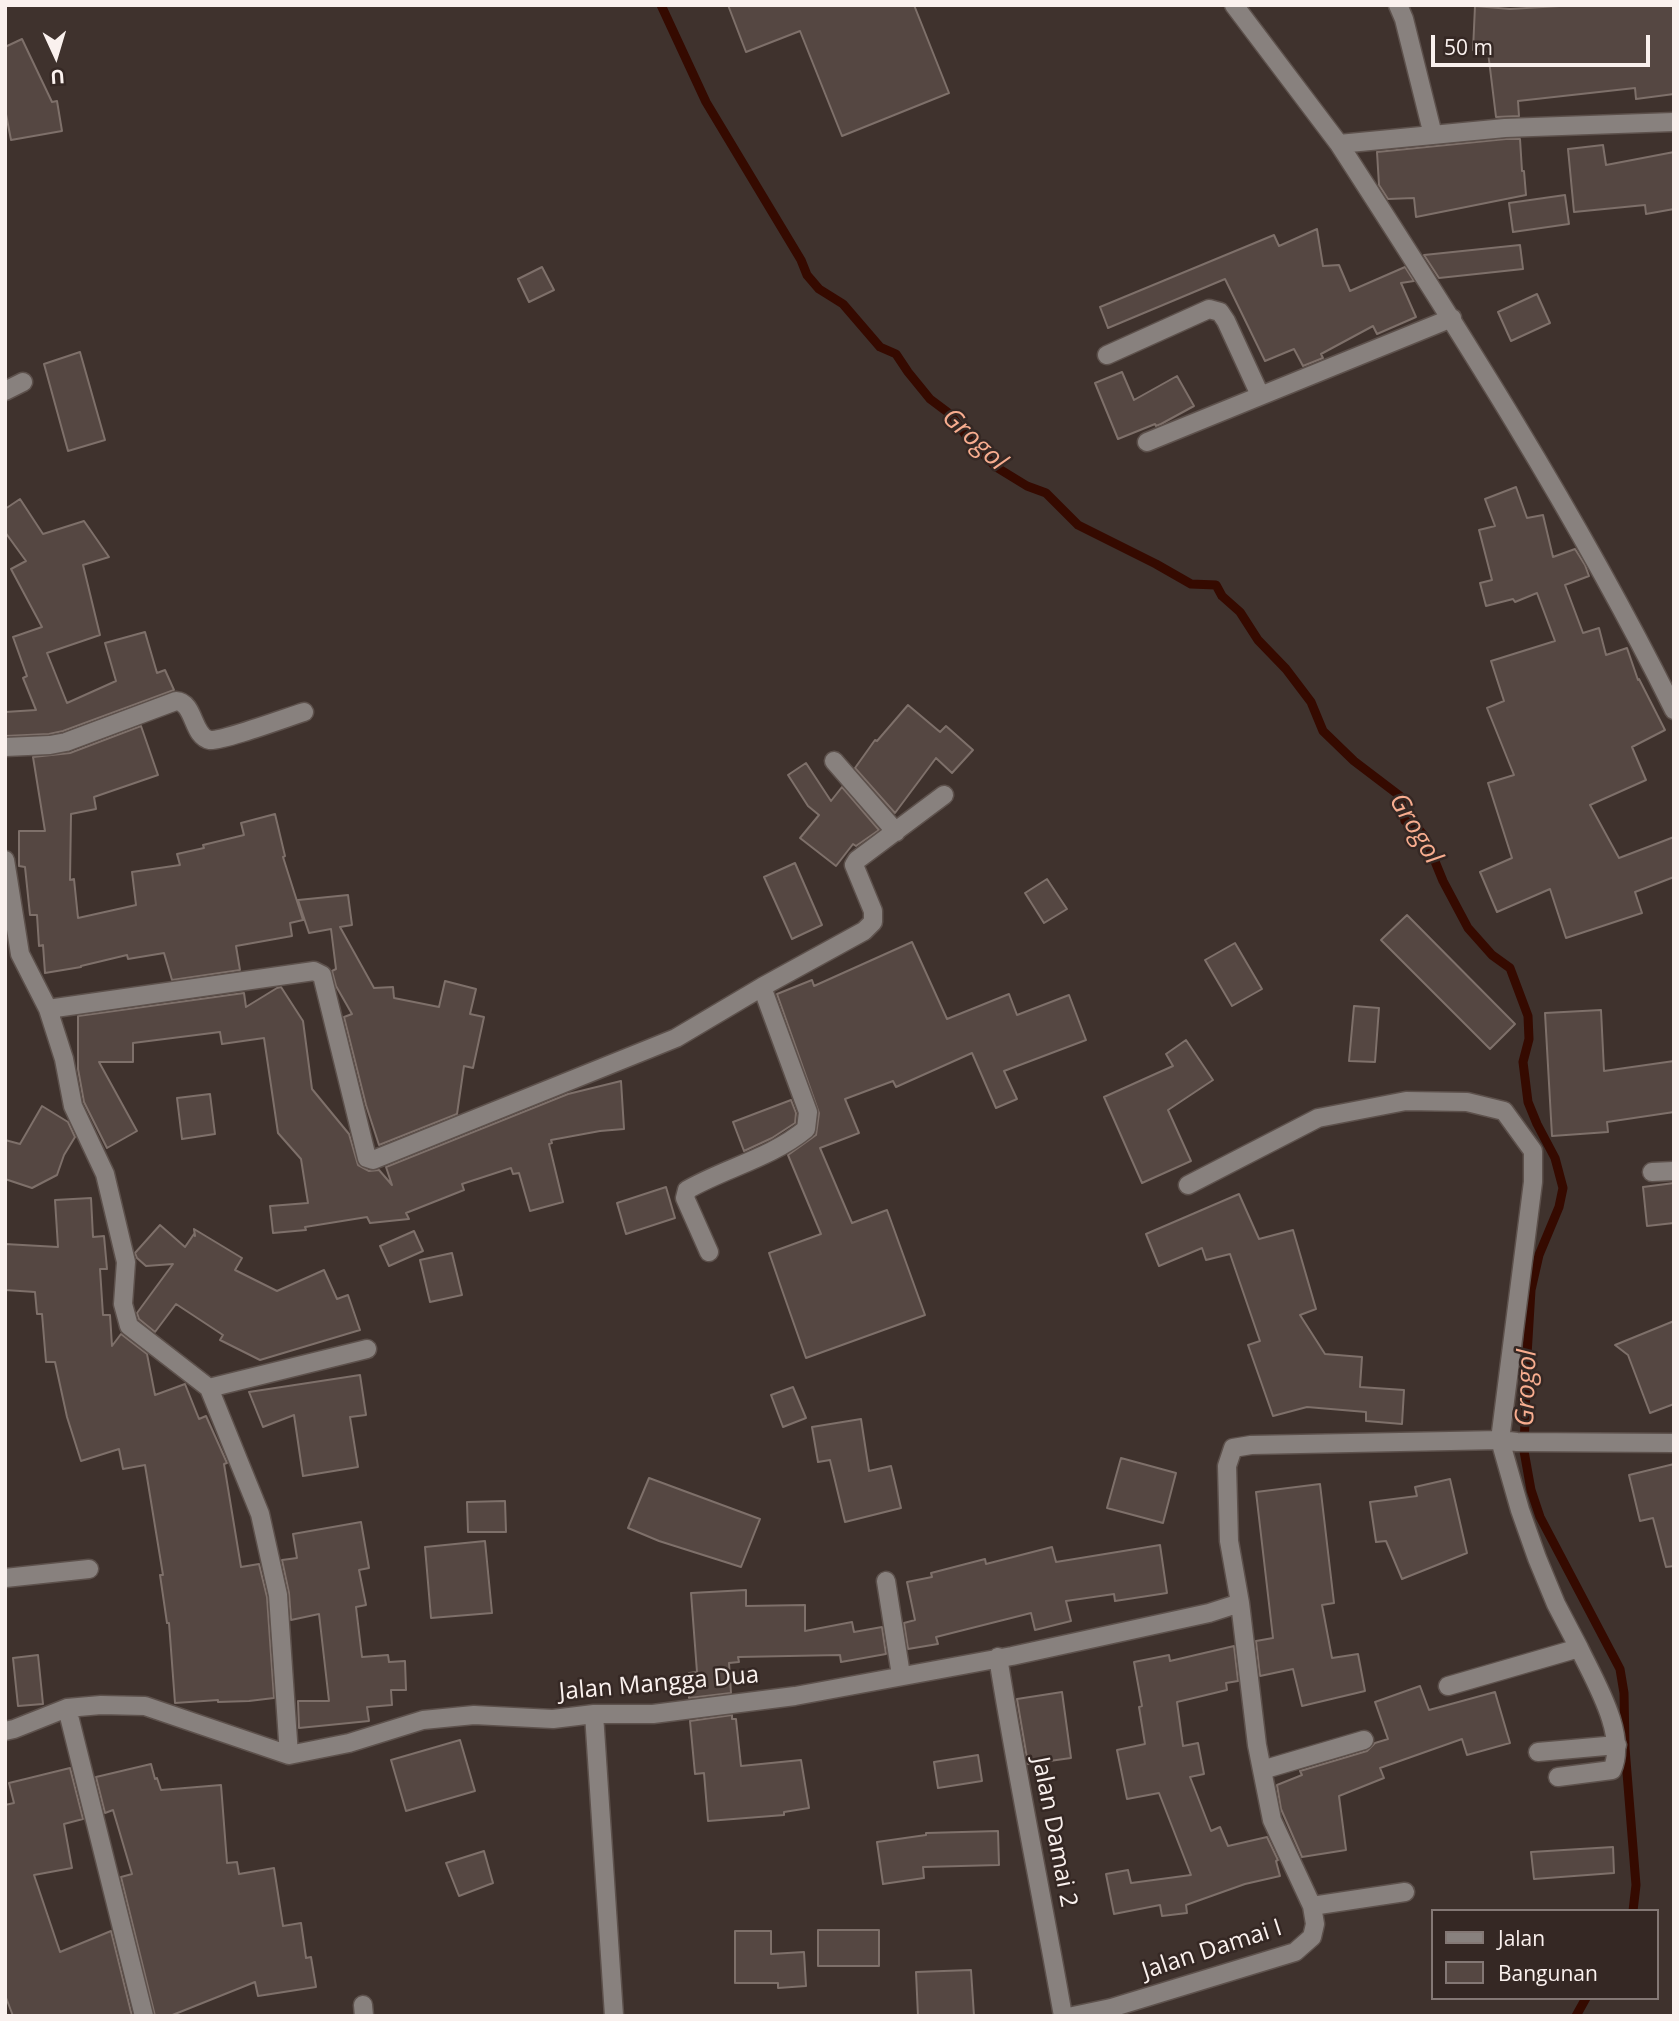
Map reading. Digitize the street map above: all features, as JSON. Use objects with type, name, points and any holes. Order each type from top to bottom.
[{"type":"street","points":[[1234,5],[1339,144],[1452,318],[1604,575],[1674,710]]},
{"type":"street","points":[[1398,5],[1404,19],[1433,135]]},
{"type":"street","points":[[1339,144],[1504,128],[1674,122]]},
{"type":"street","points":[[1107,355],[1209,309],[1220,312],[1226,321],[1260,395]]},
{"type":"street","points":[[1147,442],[1452,318]]},
{"type":"street","points":[[5,391],[23,382]]},
{"type":"street","points":[[5,747],[66,742],[176,701],[186,705],[196,725],[208,740],[304,712]]},
{"type":"street","points":[[834,761],[896,832]]},
{"type":"street","points":[[48,1009],[314,971],[322,975],[367,1158],[373,1160],[676,1038],[761,986],[863,931],[873,922],[873,911],[854,865],[857,860],[944,795]]},
{"type":"street","points":[[5,860],[20,954],[48,1009],[64,1059],[73,1106],[105,1174],[126,1262],[123,1304],[129,1326],[209,1388],[255,1501],[278,1595],[289,1755],[145,1706],[101,1705],[67,1708],[5,1731]]},
{"type":"street","points":[[709,1252],[685,1198],[687,1190],[783,1145],[806,1129],[807,1112],[761,986]]},
{"type":"street","points":[[1188,1185],[1318,1118],[1406,1101],[1467,1101],[1504,1111],[1533,1151],[1533,1182],[1508,1441],[1520,1510],[1537,1558],[1556,1604],[1606,1706],[1617,1745],[1616,1761],[1612,1770],[1559,1777]]},
{"type":"street","points":[[1651,1172],[1674,1171]]},
{"type":"street","points":[[209,1388],[367,1349]]},
{"type":"street","points":[[1240,1603],[1227,1514],[1227,1466],[1233,1448],[1251,1445],[1508,1441],[1674,1443]]},
{"type":"street","points":[[5,1578],[89,1569]]},
{"type":"street","points":[[886,1581],[901,1675]]},
{"type":"street","name":"Jalan Mangga Dua","points":[[289,1755],[349,1743],[423,1720],[474,1715],[553,1719],[594,1714],[653,1714],[795,1696],[1209,1614],[1240,1603]]},
{"type":"street","name":"Jalan Damai I","points":[[1073,2016],[1111,2008],[1295,1952],[1312,1937],[1315,1924],[1312,1906],[1272,1820],[1257,1745],[1240,1603]]},
{"type":"street","points":[[1448,1686],[1579,1648]]},
{"type":"street","name":"Jalan Damai 2","points":[[998,1657],[1063,2016]]},
{"type":"street","points":[[67,1708],[144,2016]]},
{"type":"street","points":[[594,1714],[614,2016]]},
{"type":"street","points":[[1262,1770],[1364,1740]]},
{"type":"street","points":[[1538,1752],[1617,1745]]},
{"type":"street","points":[[1312,1906],[1405,1892]]},
{"type":"building","points":[[728,5],[914,5],[949,93],[842,136],[800,31],[746,52]]},
{"type":"building","points":[[1576,5],[1674,5],[1674,94],[1636,99],[1635,88],[1518,101],[1519,116],[1496,117],[1488,52],[1473,50],[1475,6],[1510,9]]},
{"type":"building","points":[[22,39],[52,102],[57,101],[62,131],[11,140],[5,109],[5,47]]},
{"type":"building","points":[[1520,139],[1526,195],[1416,217],[1414,198],[1388,199],[1379,185],[1377,152]]},
{"type":"building","points":[[1603,145],[1606,165],[1674,152],[1674,209],[1646,214],[1645,205],[1574,212],[1568,149]]},
{"type":"building","points":[[1565,195],[1569,224],[1513,232],[1509,203]]},
{"type":"building","points":[[1317,229],[1323,266],[1339,265],[1350,291],[1405,267],[1414,281],[1401,283],[1416,317],[1377,334],[1373,326],[1321,354],[1323,358],[1303,366],[1294,349],[1265,361],[1225,279],[1108,328],[1100,307],[1274,235],[1279,246]]},
{"type":"building","points":[[1520,245],[1523,269],[1439,278],[1424,255]]},
{"type":"building","points":[[542,267],[554,290],[529,302],[518,279]]},
{"type":"building","points":[[1537,294],[1550,323],[1511,341],[1498,312]]},
{"type":"building","points":[[80,352],[105,440],[68,451],[44,364]]},
{"type":"building","points":[[1122,372],[1134,400],[1177,376],[1194,406],[1161,424],[1118,439],[1095,383]]},
{"type":"building","points":[[1516,487],[1527,518],[1543,515],[1553,557],[1575,549],[1585,565],[1589,576],[1565,585],[1583,633],[1599,628],[1606,655],[1627,648],[1638,680],[1665,730],[1632,747],[1646,780],[1590,805],[1619,858],[1674,837],[1674,877],[1635,892],[1642,913],[1566,938],[1550,889],[1497,912],[1480,872],[1512,858],[1488,783],[1514,775],[1487,708],[1504,701],[1491,661],[1555,641],[1537,593],[1515,602],[1513,599],[1486,606],[1480,583],[1492,580],[1479,530],[1495,526],[1485,499]]},
{"type":"building","points":[[20,499],[43,534],[84,521],[109,557],[83,565],[100,635],[47,653],[67,703],[116,681],[105,643],[145,632],[157,673],[165,670],[174,690],[63,731],[5,736],[5,712],[36,710],[23,678],[27,676],[13,637],[42,627],[11,569],[26,561],[5,532],[5,509]]},
{"type":"building","points":[[908,705],[940,732],[946,726],[973,750],[952,773],[936,758],[895,813],[855,768],[875,740],[877,741]]},
{"type":"building","points":[[141,726],[158,775],[94,797],[96,809],[71,814],[70,880],[74,879],[78,918],[136,905],[132,872],[180,865],[177,854],[244,835],[241,823],[275,814],[285,856],[283,857],[303,920],[290,923],[292,936],[236,946],[240,970],[172,980],[164,953],[128,959],[127,955],[45,973],[43,945],[39,946],[37,915],[30,915],[25,867],[19,866],[19,831],[45,831],[33,757],[70,753]]},
{"type":"building","points":[[806,763],[831,801],[842,787],[879,830],[856,846],[853,844],[836,866],[800,838],[819,815],[808,806],[788,775]]},
{"type":"building","points":[[795,863],[822,925],[792,939],[764,877]]},
{"type":"building","points":[[1047,879],[1067,909],[1044,923],[1025,893]]},
{"type":"building","points":[[348,895],[352,925],[340,927],[374,988],[393,987],[394,998],[439,1007],[445,981],[476,989],[470,1014],[484,1017],[473,1068],[464,1066],[457,1114],[379,1145],[344,1017],[352,1014],[336,986],[332,971],[336,969],[331,929],[309,933],[298,900]]},
{"type":"building","points":[[1407,915],[1515,1024],[1490,1049],[1381,940]]},
{"type":"building","points":[[912,942],[947,1019],[1009,994],[1017,1015],[1069,995],[1086,1040],[1004,1071],[1017,1099],[996,1108],[972,1053],[896,1087],[893,1081],[845,1099],[859,1133],[820,1148],[852,1223],[887,1210],[925,1315],[806,1358],[769,1253],[821,1234],[788,1155],[816,1135],[819,1113],[777,994],[812,980],[814,986]]},
{"type":"building","points":[[1235,943],[1262,989],[1232,1006],[1205,960]]},
{"type":"building","points":[[281,987],[303,1021],[312,1089],[349,1134],[358,1165],[369,1171],[379,1170],[392,1185],[386,1167],[568,1094],[621,1081],[624,1129],[551,1140],[552,1143],[549,1144],[563,1202],[530,1211],[519,1173],[513,1174],[511,1168],[462,1184],[464,1190],[406,1213],[409,1219],[370,1223],[367,1217],[305,1227],[306,1230],[273,1233],[270,1206],[308,1203],[301,1159],[278,1133],[264,1038],[222,1044],[220,1032],[133,1043],[133,1062],[99,1062],[137,1131],[107,1148],[84,1102],[78,1069],[78,1016],[244,993],[246,1007]]},
{"type":"building","points":[[1354,1006],[1379,1008],[1375,1062],[1349,1061]]},
{"type":"building","points":[[1601,1010],[1604,1071],[1674,1061],[1674,1112],[1607,1122],[1608,1132],[1552,1136],[1545,1013]]},
{"type":"building","points":[[1186,1040],[1213,1080],[1168,1110],[1191,1161],[1142,1183],[1104,1097],[1173,1066],[1166,1054]]},
{"type":"building","points":[[210,1094],[215,1134],[182,1139],[177,1098]]},
{"type":"building","points":[[791,1100],[796,1113],[795,1123],[744,1151],[733,1122]]},
{"type":"building","points":[[42,1106],[68,1122],[75,1137],[64,1155],[57,1175],[32,1188],[5,1179],[5,1140],[20,1144]]},
{"type":"building","points":[[1674,1183],[1674,1223],[1647,1226],[1643,1187]]},
{"type":"building","points":[[666,1187],[675,1218],[626,1234],[617,1203]]},
{"type":"building","points":[[1239,1194],[1259,1239],[1293,1230],[1316,1309],[1300,1315],[1325,1354],[1362,1357],[1360,1387],[1404,1390],[1402,1424],[1366,1421],[1366,1412],[1307,1407],[1273,1416],[1248,1345],[1260,1341],[1230,1254],[1206,1260],[1202,1248],[1159,1266],[1146,1234]]},
{"type":"building","points":[[91,1198],[93,1237],[104,1236],[107,1269],[100,1269],[103,1315],[110,1315],[112,1346],[121,1334],[147,1354],[155,1395],[185,1384],[199,1419],[206,1416],[227,1463],[224,1464],[241,1567],[259,1564],[267,1597],[274,1698],[175,1703],[169,1623],[160,1575],[163,1575],[145,1465],[123,1469],[119,1449],[81,1461],[67,1417],[55,1362],[46,1362],[42,1314],[37,1314],[35,1292],[5,1290],[5,1244],[58,1247],[55,1200]]},
{"type":"building","points":[[160,1225],[185,1247],[194,1234],[195,1236],[194,1229],[242,1258],[235,1270],[277,1291],[324,1270],[337,1299],[348,1295],[360,1330],[260,1360],[220,1340],[223,1335],[176,1304],[155,1332],[139,1319],[137,1313],[173,1264],[146,1266],[135,1253]]},
{"type":"building","points":[[414,1231],[423,1251],[389,1266],[380,1246]]},
{"type":"building","points":[[452,1253],[462,1295],[430,1302],[420,1260]]},
{"type":"building","points":[[1674,1321],[1674,1404],[1650,1413],[1628,1355],[1615,1345]]},
{"type":"building","points":[[360,1375],[366,1415],[350,1417],[358,1467],[303,1476],[294,1415],[263,1427],[249,1392]]},
{"type":"building","points":[[793,1387],[806,1418],[783,1427],[771,1395]]},
{"type":"building","points":[[861,1419],[869,1471],[891,1466],[901,1508],[845,1522],[830,1460],[818,1462],[812,1427]]},
{"type":"building","points":[[1121,1458],[1176,1473],[1163,1523],[1107,1508]]},
{"type":"building","points":[[1674,1464],[1674,1566],[1666,1567],[1653,1518],[1640,1521],[1629,1475]]},
{"type":"building","points":[[649,1478],[760,1519],[741,1567],[659,1541],[628,1528]]},
{"type":"building","points":[[1450,1479],[1467,1553],[1402,1579],[1386,1541],[1376,1542],[1370,1502],[1417,1496],[1415,1487]]},
{"type":"building","points":[[1320,1484],[1334,1603],[1322,1605],[1332,1658],[1358,1654],[1365,1691],[1302,1706],[1293,1669],[1260,1676],[1256,1641],[1273,1638],[1256,1492]]},
{"type":"building","points":[[505,1501],[506,1532],[468,1532],[467,1502]]},
{"type":"building","points":[[361,1522],[369,1568],[359,1570],[366,1605],[356,1607],[362,1657],[388,1655],[389,1662],[405,1661],[406,1690],[391,1690],[392,1705],[367,1707],[369,1721],[299,1728],[298,1701],[329,1701],[319,1614],[291,1620],[282,1560],[297,1558],[293,1534]]},
{"type":"building","points":[[485,1541],[492,1613],[431,1618],[425,1547]]},
{"type":"building","points":[[1160,1545],[1167,1593],[1115,1601],[1114,1594],[1066,1601],[1071,1621],[1035,1630],[1031,1613],[936,1637],[938,1644],[908,1649],[904,1623],[915,1620],[907,1582],[932,1577],[931,1573],[985,1559],[986,1564],[1052,1547],[1056,1562]]},
{"type":"building","points":[[746,1590],[746,1606],[805,1605],[805,1631],[852,1622],[854,1632],[882,1627],[886,1654],[841,1662],[840,1655],[738,1657],[739,1662],[729,1663],[731,1693],[689,1698],[689,1673],[697,1672],[691,1593]]},
{"type":"building","points":[[1234,1646],[1238,1681],[1226,1683],[1227,1690],[1177,1702],[1183,1746],[1198,1743],[1204,1774],[1190,1777],[1211,1831],[1220,1827],[1228,1846],[1267,1837],[1278,1860],[1276,1861],[1280,1876],[1245,1884],[1186,1905],[1187,1913],[1162,1916],[1160,1905],[1114,1914],[1106,1874],[1128,1870],[1131,1883],[1191,1875],[1159,1793],[1127,1799],[1117,1750],[1145,1744],[1134,1662],[1169,1655],[1170,1661]]},
{"type":"building","points":[[38,1655],[43,1704],[18,1706],[13,1658]]},
{"type":"building","points":[[1420,1686],[1429,1710],[1495,1692],[1510,1743],[1467,1755],[1462,1739],[1380,1768],[1384,1778],[1339,1796],[1346,1850],[1302,1857],[1281,1809],[1277,1785],[1302,1775],[1300,1771],[1367,1751],[1375,1743],[1388,1739],[1375,1702]]},
{"type":"building","points":[[1062,1692],[1071,1758],[1028,1764],[1017,1699]]},
{"type":"building","points":[[732,1715],[732,1719],[736,1719],[741,1766],[801,1760],[809,1808],[784,1812],[784,1815],[708,1821],[704,1773],[695,1774],[690,1721]]},
{"type":"building","points":[[460,1740],[475,1791],[406,1811],[391,1760]]},
{"type":"building","points":[[978,1755],[982,1781],[938,1788],[934,1762]]},
{"type":"building","points":[[151,1764],[161,1790],[221,1785],[227,1863],[237,1862],[239,1874],[274,1868],[283,1926],[301,1923],[306,1958],[311,1957],[316,1987],[258,1996],[255,1982],[170,2016],[155,2016],[121,1877],[132,1874],[113,1810],[105,1813],[96,1777]]},
{"type":"building","points":[[70,1768],[83,1819],[64,1824],[72,1868],[34,1875],[60,1952],[111,1931],[132,2016],[13,2016],[5,1995],[5,1805],[14,1803],[9,1783]]},
{"type":"building","points":[[998,1831],[999,1865],[923,1867],[924,1878],[883,1884],[877,1842],[926,1833]]},
{"type":"building","points":[[1613,1847],[1614,1873],[1534,1879],[1531,1852]]},
{"type":"building","points":[[484,1851],[493,1883],[459,1896],[446,1863]]},
{"type":"building","points":[[818,1930],[879,1930],[879,1966],[818,1966]]},
{"type":"building","points":[[735,1931],[771,1931],[771,1954],[804,1952],[806,1986],[778,1988],[778,1983],[735,1983]]},
{"type":"building","points":[[971,1970],[974,2016],[918,2016],[916,1972]]},
{"type":"waterway","name":"Grogol","points":[[661,5],[706,102],[801,260],[807,275],[819,289],[843,304],[880,347],[896,354],[930,399],[950,414],[968,438],[996,467],[1027,486],[1046,493],[1078,525],[1191,584],[1216,585],[1222,596],[1240,612],[1258,640],[1286,669],[1311,702],[1323,731],[1354,761],[1400,796],[1405,821],[1417,827],[1425,837],[1443,881],[1468,928],[1492,955],[1510,968],[1528,1016],[1529,1039],[1523,1062],[1528,1102],[1555,1158],[1563,1188],[1559,1207],[1539,1255],[1531,1290],[1524,1451],[1531,1490],[1540,1517],[1620,1669],[1624,1693],[1625,1748],[1636,1885],[1633,1909]]},
{"type":"waterway","name":"Grogol","points":[[1576,2016],[1585,2000]]}]
